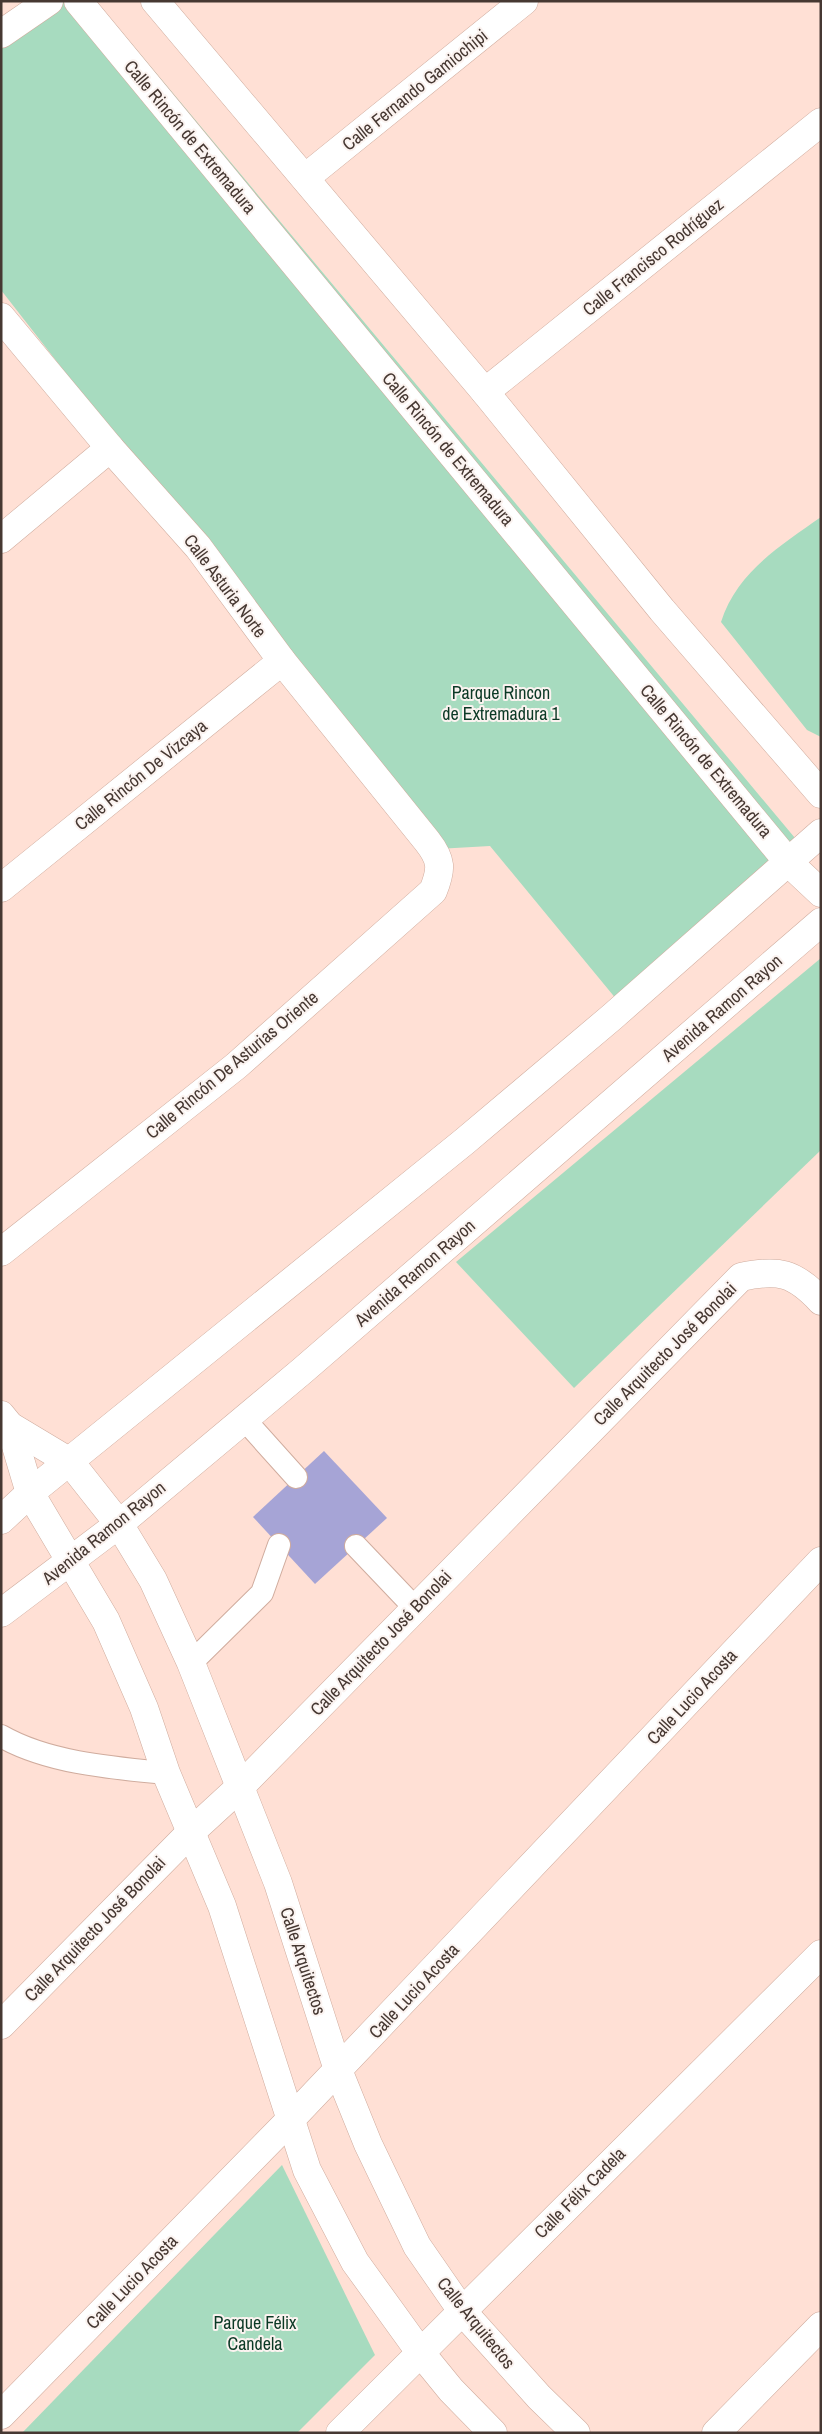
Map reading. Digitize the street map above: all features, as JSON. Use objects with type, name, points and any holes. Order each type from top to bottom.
[{"type":"street","points":[[1,34],[49,1]]},
{"type":"street","name":"Calle Rincón de Extremadura","points":[[78,1],[790,863],[821,893]]},
{"type":"street","points":[[155,1],[485,392],[662,610],[821,794]]},
{"type":"street","name":"Calle Fernando Gamiochipi","points":[[305,178],[524,1]]},
{"type":"street","name":"Calle Francisco Rodríguez","points":[[485,392],[821,122]]},
{"type":"street","name":"Calle Asturia Norte","points":[[2,321],[110,448],[198,547],[282,661],[427,840],[440,862]]},
{"type":"street","points":[[1,539],[110,448]]},
{"type":"street","name":"Calle Rincón De Vizcaya","points":[[1,888],[282,661]]},
{"type":"street","points":[[1,1520],[30,1493],[465,1141],[790,863],[821,833]]},
{"type":"street","name":"Calle Rincón De Asturias Oriente","points":[[1,1252],[236,1066],[426,898],[433,891],[440,875],[440,862]]},
{"type":"street","name":"Avenida Ramon Rayon","points":[[1,1613],[119,1524],[244,1419],[821,922]]},
{"type":"street","name":"Calle Arquitecto José Bonolai","points":[[1,2025],[191,1832],[240,1787],[741,1277],[766,1272],[786,1275],[806,1285],[821,1301]]},
{"type":"street","points":[[6,1421],[70,1462]]},
{"type":"street","points":[[6,1421],[30,1493],[106,1621],[144,1708],[166,1773],[222,1906],[307,2170],[355,2262],[420,2352],[451,2390],[493,2433]]},
{"type":"street","name":"Calle Arquitectos","points":[[70,1462],[119,1524],[153,1580],[191,1663],[278,1883],[338,2070],[368,2144],[417,2246],[462,2311],[538,2397],[576,2433]]},
{"type":"street","name":"Calle Lucio Acosta","points":[[1,2415],[291,2119],[821,1561]]},
{"type":"street","name":"Calle Félix Cadela","points":[[340,2433],[821,1954]]},
{"type":"street","points":[[716,2433],[821,2326]]},
{"type":"lane","points":[[244,1419],[296,1477]]},
{"type":"lane","points":[[191,1663],[262,1593],[280,1545]]},
{"type":"lane","points":[[356,1546],[415,1608]]},
{"type":"lane","points":[[1,1736],[18,1745],[99,1767],[166,1773]]},
{"type":"green space","name":"Parque Rincon de Extremadura 1","points":[[45,1],[96,1],[805,850],[617,1000],[490,846],[437,849],[1,290],[1,33]]},
{"type":"green space","points":[[821,517],[821,737],[807,730],[721,622],[728,604],[749,574],[776,550]]},
{"type":"green space","points":[[821,958],[821,1150],[574,1388],[456,1262]]},
{"type":"green space","name":"Parque Félix Candela","points":[[282,2165],[375,2355],[297,2433],[22,2433]]},
{"type":"building","points":[[324,1451],[387,1518],[315,1584],[253,1517]]}]
